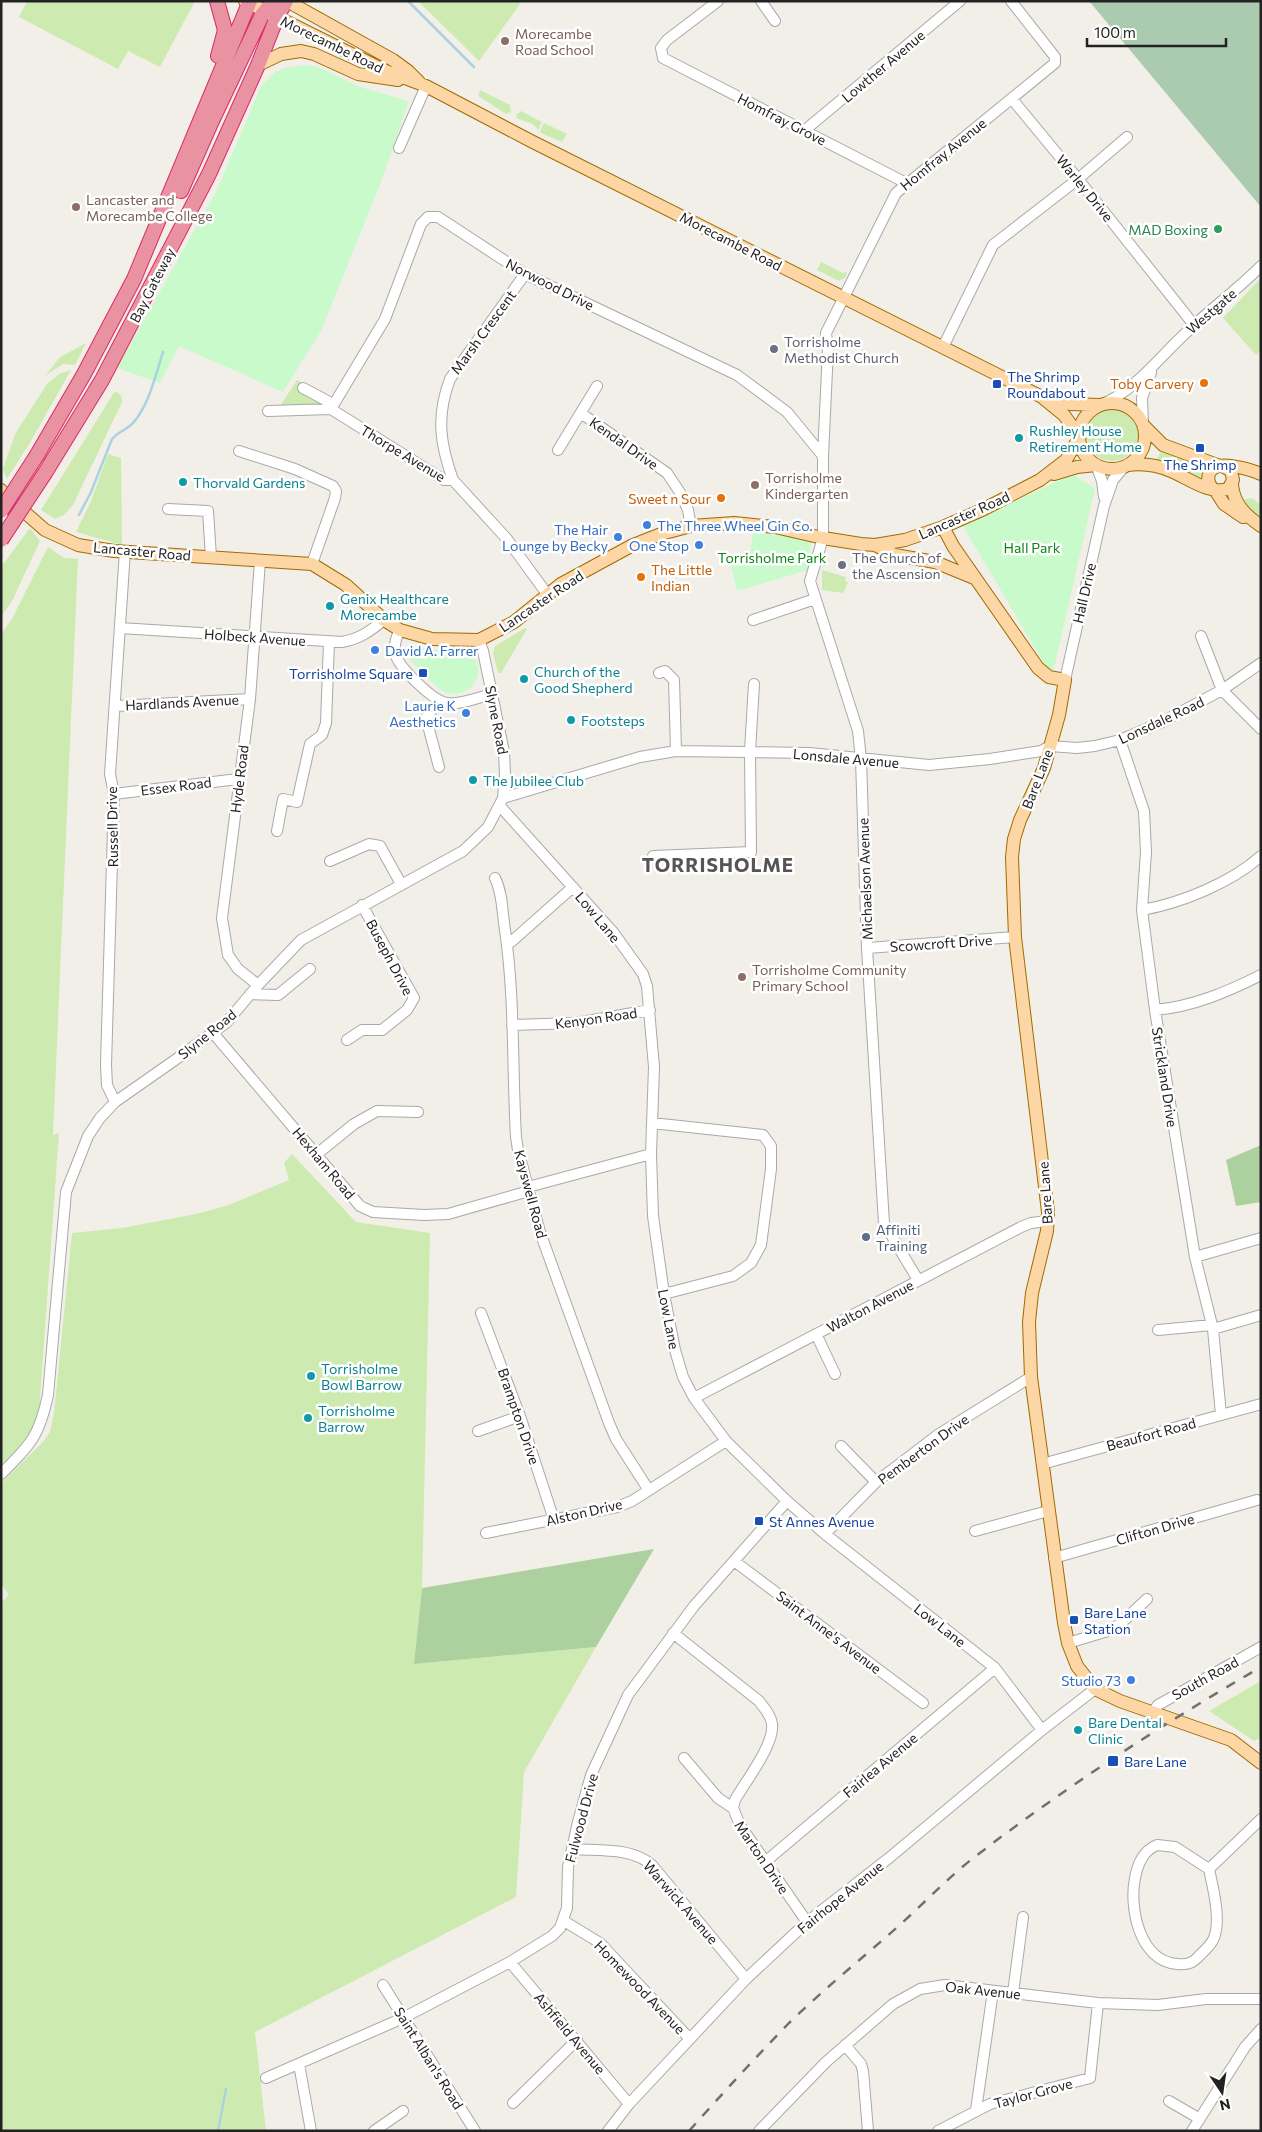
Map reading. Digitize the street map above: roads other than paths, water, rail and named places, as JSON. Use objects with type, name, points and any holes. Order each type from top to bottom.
[{"type":"highway","points":[[202,116],[205,89],[224,42],[225,30],[217,1]]},
{"type":"highway","points":[[258,6],[276,1]]},
{"type":"highway","points":[[258,6],[287,1]]},
{"type":"highway","points":[[163,212],[181,193],[258,6]]},
{"type":"highway","name":"Bay Gateway","points":[[1,511],[37,455],[120,307],[163,212],[202,116],[258,6]]},
{"type":"highway","name":"Bay Gateway","points":[[1,540],[102,380],[209,174],[258,65],[258,6]]},
{"type":"main road","name":"Morecambe Road","points":[[287,1],[393,60],[408,71],[419,83]]},
{"type":"main road","name":"Morecambe Road","points":[[258,6],[364,60],[419,83],[1042,397],[1064,415],[1079,438]]},
{"type":"main road","points":[[258,65],[281,54],[301,51],[314,54],[358,74],[388,80],[419,83]]},
{"type":"main road","name":"Morecambe Road","points":[[1042,397],[1070,404],[1100,405]]},
{"type":"main road","points":[[1261,478],[1246,477],[1232,484],[1225,490],[1200,485],[1162,468],[1145,464],[1113,469],[1096,465],[1084,454],[1079,438],[1081,425],[1085,417],[1100,405],[1113,403],[1123,405],[1132,410],[1144,426],[1163,445],[1231,471],[1233,477],[1232,484],[1234,498],[1248,517],[1261,526]]},
{"type":"main road","points":[[1126,466],[1135,460],[1144,445],[1144,426]]},
{"type":"main road","name":"Lancaster Road","points":[[1040,480],[1066,460],[1079,438]]},
{"type":"main road","name":"Lancaster Road","points":[[1,490],[4,496],[33,521],[46,530],[78,545],[125,552],[312,564],[346,585],[384,620],[400,630],[432,639],[479,640],[514,622],[561,584],[634,545],[661,534],[691,526],[734,523],[775,527],[861,544],[905,540],[943,527],[984,509],[1040,480],[1068,470],[1096,465]]},
{"type":"main road","points":[[1248,517],[1241,516],[1229,508],[1208,481],[1208,475],[1212,469],[1222,466],[1245,468],[1261,474]]},
{"type":"main road","points":[[943,527],[953,546],[1043,674],[1049,678],[1065,680]]},
{"type":"main road","points":[[875,544],[895,555],[935,562],[956,569],[976,579]]},
{"type":"main road","name":"Bare Lane","points":[[1065,680],[1059,715],[1044,768],[1014,839],[1012,857],[1015,937],[1043,1158],[1048,1221],[1031,1302],[1029,1322],[1031,1377],[1054,1558],[1068,1643],[1077,1666],[1095,1689],[1120,1701],[1231,1740],[1261,1763]]},
{"type":"street","name":"Homfray Grove","points":[[718,1],[667,40],[660,52],[664,58],[906,183]]},
{"type":"street","points":[[760,1],[775,21]]},
{"type":"street","name":"Lowther Avenue","points":[[805,130],[960,1]]},
{"type":"street","name":"Homfray Avenue","points":[[823,456],[828,349],[826,333],[890,203],[896,193],[906,183],[1012,99],[1056,60],[1011,1]]},
{"type":"street","points":[[399,148],[419,83]]},
{"type":"street","name":"Warley Drive","points":[[1012,99],[1194,326]]},
{"type":"street","points":[[943,347],[993,245],[1078,179],[1127,137]]},
{"type":"street","name":"Norwood Drive","points":[[332,407],[385,319],[421,224],[428,217],[438,217],[525,274],[737,374],[786,412],[823,456]]},
{"type":"street","name":"Westgate","points":[[1100,405],[1125,392],[1194,326],[1261,266]]},
{"type":"street","name":"Marsh Crescent","points":[[453,480],[440,436],[443,397],[450,379],[525,274]]},
{"type":"street","name":"Westgate","points":[[1144,426],[1142,398],[1146,384],[1161,357]]},
{"type":"street","name":"Kendal Drive","points":[[558,450],[582,414],[597,386]]},
{"type":"street","name":"Thorpe Avenue","points":[[303,388],[444,480],[453,480],[507,539],[547,594]]},
{"type":"street","points":[[268,411],[332,407]]},
{"type":"street","name":"Kendal Drive","points":[[582,414],[667,473],[681,494],[688,510],[691,526]]},
{"type":"street","points":[[239,451],[296,469],[333,486],[336,491],[335,498],[312,564]]},
{"type":"street","name":"Michaelson Avenue","points":[[823,456],[823,538],[810,581],[858,731],[861,759],[867,948],[884,1222],[918,1280]]},
{"type":"street","name":"Hall Drive","points":[[1096,465],[1102,480],[1104,506]]},
{"type":"street","name":"Hall Drive","points":[[1065,680],[1104,506],[1113,480],[1126,466]]},
{"type":"street","points":[[168,509],[208,511],[211,557]]},
{"type":"street","name":"Russell Drive","points":[[114,1102],[107,1086],[106,1066],[114,794],[110,774],[125,552]]},
{"type":"street","name":"Hyde Road","points":[[258,985],[238,968],[228,955],[222,918],[238,779],[250,699],[260,561]]},
{"type":"street","points":[[752,620],[815,599]]},
{"type":"street","name":"Holbeck Avenue","points":[[120,628],[342,642],[360,638],[384,620]]},
{"type":"street","points":[[400,630],[394,646],[397,659],[439,701],[456,703],[492,694]]},
{"type":"street","points":[[1201,636],[1222,690],[1261,729]]},
{"type":"street","name":"Slyne Road","points":[[1,1474],[28,1447],[42,1424],[48,1395],[66,1192],[88,1136],[100,1118],[114,1102],[213,1033],[239,1009],[258,985],[301,940],[470,846],[488,827],[502,802],[504,752],[479,640]]},
{"type":"street","points":[[277,831],[283,799],[297,802],[310,744],[322,735],[326,723],[329,642]]},
{"type":"street","name":"Lonsdale Road","points":[[1050,746],[1077,748],[1120,740],[1162,722],[1222,690],[1261,663]]},
{"type":"street","points":[[659,673],[665,672],[674,680],[676,751]]},
{"type":"street","points":[[653,856],[751,852],[750,751],[754,684]]},
{"type":"street","name":"Hardlands Avenue","points":[[115,706],[250,699]]},
{"type":"street","points":[[439,701],[426,718],[439,767]]},
{"type":"street","name":"Strickland Drive","points":[[1120,740],[1144,811],[1146,852],[1142,910],[1154,1010],[1194,1257],[1213,1327],[1222,1415]]},
{"type":"street","name":"Lonsdale Avenue","points":[[502,802],[640,757],[676,751],[809,753],[929,765],[1016,755],[1041,751],[1050,746]]},
{"type":"street","name":"Essex Road","points":[[114,794],[238,779]]},
{"type":"street","name":"Low Lane","points":[[502,802],[613,932],[643,974],[647,986],[654,1067],[651,1201],[664,1294],[675,1350],[683,1377],[694,1398],[726,1441],[754,1471],[787,1501],[825,1534],[995,1668],[1042,1730]]},
{"type":"street","points":[[330,862],[368,844],[380,846],[402,884]]},
{"type":"street","points":[[1142,910],[1162,907],[1214,888],[1261,856]]},
{"type":"street","name":"Kayswell Road","points":[[494,878],[500,892],[507,943],[516,1137],[529,1189],[540,1232],[609,1423],[616,1439],[648,1489]]},
{"type":"street","points":[[507,943],[512,942],[573,887]]},
{"type":"street","name":"Buseph Drive","points":[[347,1040],[362,1030],[382,1030],[408,1010],[414,998],[362,905]]},
{"type":"street","name":"Scowcroft Drive","points":[[867,948],[1015,937]]},
{"type":"street","points":[[250,994],[278,996],[310,970]]},
{"type":"street","points":[[1154,1010],[1170,1009],[1208,999],[1261,975]]},
{"type":"street","name":"Kenyon Road","points":[[512,1025],[576,1023],[650,1010]]},
{"type":"street","name":"Hexham Road","points":[[213,1033],[360,1206],[373,1212],[424,1215],[448,1214],[651,1154]]},
{"type":"street","points":[[317,1154],[354,1124],[377,1112],[418,1112]]},
{"type":"street","points":[[652,1123],[763,1135],[771,1146],[761,1245],[751,1264],[733,1276],[664,1294]]},
{"type":"street","name":"Walton Avenue","points":[[694,1398],[1020,1226],[1031,1222],[1048,1221]]},
{"type":"street","points":[[1194,1257],[1261,1238]]},
{"type":"street","name":"Brampton Drive","points":[[481,1313],[520,1416],[554,1520]]},
{"type":"street","points":[[1158,1330],[1213,1327],[1261,1315]]},
{"type":"street","points":[[816,1334],[835,1374]]},
{"type":"street","name":"Pemberton Drive","points":[[825,1534],[876,1482],[939,1434],[1031,1377]]},
{"type":"street","name":"Beaufort Road","points":[[1042,1464],[1261,1404]]},
{"type":"street","points":[[478,1431],[520,1416]]},
{"type":"street","name":"Alston Drive","points":[[486,1534],[617,1507],[632,1501],[648,1489],[726,1441]]},
{"type":"street","points":[[841,1446],[876,1482]]},
{"type":"street","name":"Clifton Drive","points":[[1054,1558],[1256,1500]]},
{"type":"street","name":"Fulwood Drive","points":[[564,1920],[568,1893],[568,1867],[592,1775],[628,1695],[694,1606],[787,1501]]},
{"type":"street","points":[[975,1531],[1048,1511]]},
{"type":"street","name":"Saint Anne's Avenue","points":[[734,1561],[923,1703]]},
{"type":"street","points":[[1068,1643],[1108,1631],[1119,1625],[1147,1599]]},
{"type":"street","name":"Marton Drive","points":[[673,1633],[759,1701],[768,1713],[772,1725],[768,1743],[735,1800],[733,1808],[740,1825],[807,1922]]},
{"type":"street","name":"South Road","points":[[1153,1712],[1158,1705],[1261,1647]]},
{"type":"street","name":"Fairlea Avenue","points":[[765,1862],[995,1668]]},
{"type":"street","name":"Fairhope Avenue","points":[[608,2131],[629,2104],[746,1979],[807,1922],[889,1858],[1042,1730],[1095,1689]]},
{"type":"street","points":[[684,1758],[718,1798],[733,1808]]},
{"type":"street","points":[[1209,1868],[1261,1819]]},
{"type":"street","points":[[1157,1845],[1166,1845],[1175,1847],[1209,1868],[1216,1906],[1213,1940],[1195,1961],[1185,1965],[1172,1964],[1159,1958],[1144,1941],[1137,1924],[1132,1901],[1133,1886],[1139,1862],[1144,1853],[1151,1848],[1157,1845]]},
{"type":"street","name":"Warwick Avenue","points":[[572,1849],[631,1853],[643,1857],[652,1865],[746,1979]]},
{"type":"street","points":[[1014,1993],[1023,1916]]},
{"type":"street","points":[[266,2078],[403,2018],[510,1962],[552,1936],[564,1920]]},
{"type":"street","name":"Homewood Avenue","points":[[564,1920],[600,1943],[690,2038]]},
{"type":"street","name":"Ashfield Avenue","points":[[510,1962],[629,2104]]},
{"type":"street","name":"Saint Alban's Road","points":[[383,1985],[475,2131]]},
{"type":"street","name":"Oak Avenue","points":[[759,2131],[845,2045],[893,2004],[920,1989],[945,1985],[1098,2003],[1158,2005],[1206,1999],[1261,1999]]},
{"type":"street","points":[[976,2110],[993,1991]]},
{"type":"street","name":"Taylor Grove","points":[[938,2131],[990,2104],[1090,2078],[1098,2003]]},
{"type":"street","points":[[1192,2131],[1244,2047],[1261,2029]]},
{"type":"street","points":[[513,2103],[577,2040]]},
{"type":"street","points":[[845,2045],[861,2064],[863,2071],[868,2131]]},
{"type":"street","points":[[299,2064],[312,2131]]},
{"type":"street","points":[[1169,2101],[1200,2119]]},
{"type":"street","points":[[374,2131],[402,2112]]},
{"type":"waterway","points":[[408,1],[474,67]]},
{"type":"waterway","points":[[79,515],[91,492],[112,439],[131,425],[147,401],[163,352]]},
{"type":"waterway","points":[[218,2131],[226,2089]]},
{"type":"railway","points":[[689,2131],[789,2023],[972,1859],[1042,1807],[1114,1758],[1187,1711],[1261,1667]]},
{"type":"place","name":"Morecambe Road School","points":[[505,41]]},
{"type":"place","name":"Lancaster and Morecambe College","points":[[76,207]]},
{"type":"place","name":"MAD Boxing","points":[[1218,229]]},
{"type":"place","name":"Torrisholme Methodist Church","points":[[774,349]]},
{"type":"place","name":"Toby Carvery","points":[[1204,383]]},
{"type":"place","name":"The Shrimp Roundabout","points":[[997,384]]},
{"type":"place","name":"Rushley House Retirement Home","points":[[1019,438]]},
{"type":"place","name":"The Shrimp","points":[[1200,448]]},
{"type":"place","name":"Thorvald Gardens","points":[[183,482]]},
{"type":"place","name":"Torrisholme Kindergarten","points":[[755,485]]},
{"type":"place","name":"Sweet n Sour","points":[[721,498]]},
{"type":"place","name":"The Three Wheel Gin Co.","points":[[647,525]]},
{"type":"place","name":"The Hair Lounge by Becky","points":[[618,537]]},
{"type":"place","name":"One Stop","points":[[699,545]]},
{"type":"place","name":"The Church of the Ascension","points":[[842,565]]},
{"type":"place","name":"The Little Indian","points":[[641,577]]},
{"type":"place","name":"Genix Healthcare Morecambe","points":[[330,606]]},
{"type":"place","name":"David A. Farrer","points":[[375,650]]},
{"type":"place","name":"Torrisholme Square","points":[[423,673]]},
{"type":"place","name":"Church of the Good Shepherd","points":[[524,679]]},
{"type":"place","name":"Laurie K Aesthetics","points":[[466,713]]},
{"type":"place","name":"Footsteps","points":[[571,720]]},
{"type":"place","name":"The Jubilee Club","points":[[473,780]]},
{"type":"place","name":"Torrisholme Community Primary School","points":[[742,977]]},
{"type":"place","name":"Affiniti Training","points":[[866,1237]]},
{"type":"place","name":"Torrisholme Bowl Barrow","points":[[311,1376]]},
{"type":"place","name":"Torrisholme Barrow","points":[[308,1418]]},
{"type":"place","name":"St Annes Avenue","points":[[759,1521]]},
{"type":"place","name":"Bare Lane Station","points":[[1074,1620]]},
{"type":"place","name":"Studio 73","points":[[1131,1680]]},
{"type":"place","name":"Bare Dental Clinic","points":[[1078,1730]]},
{"type":"place","name":"Bare Lane","points":[[1113,1761]]},
{"type":"district","name":"TORRISHOLME","points":[[718,864]]},
{"type":"park label","name":"Hall Park","points":[[1032,547]]},
{"type":"park label","name":"Torrisholme Park","points":[[772,557]]}]
